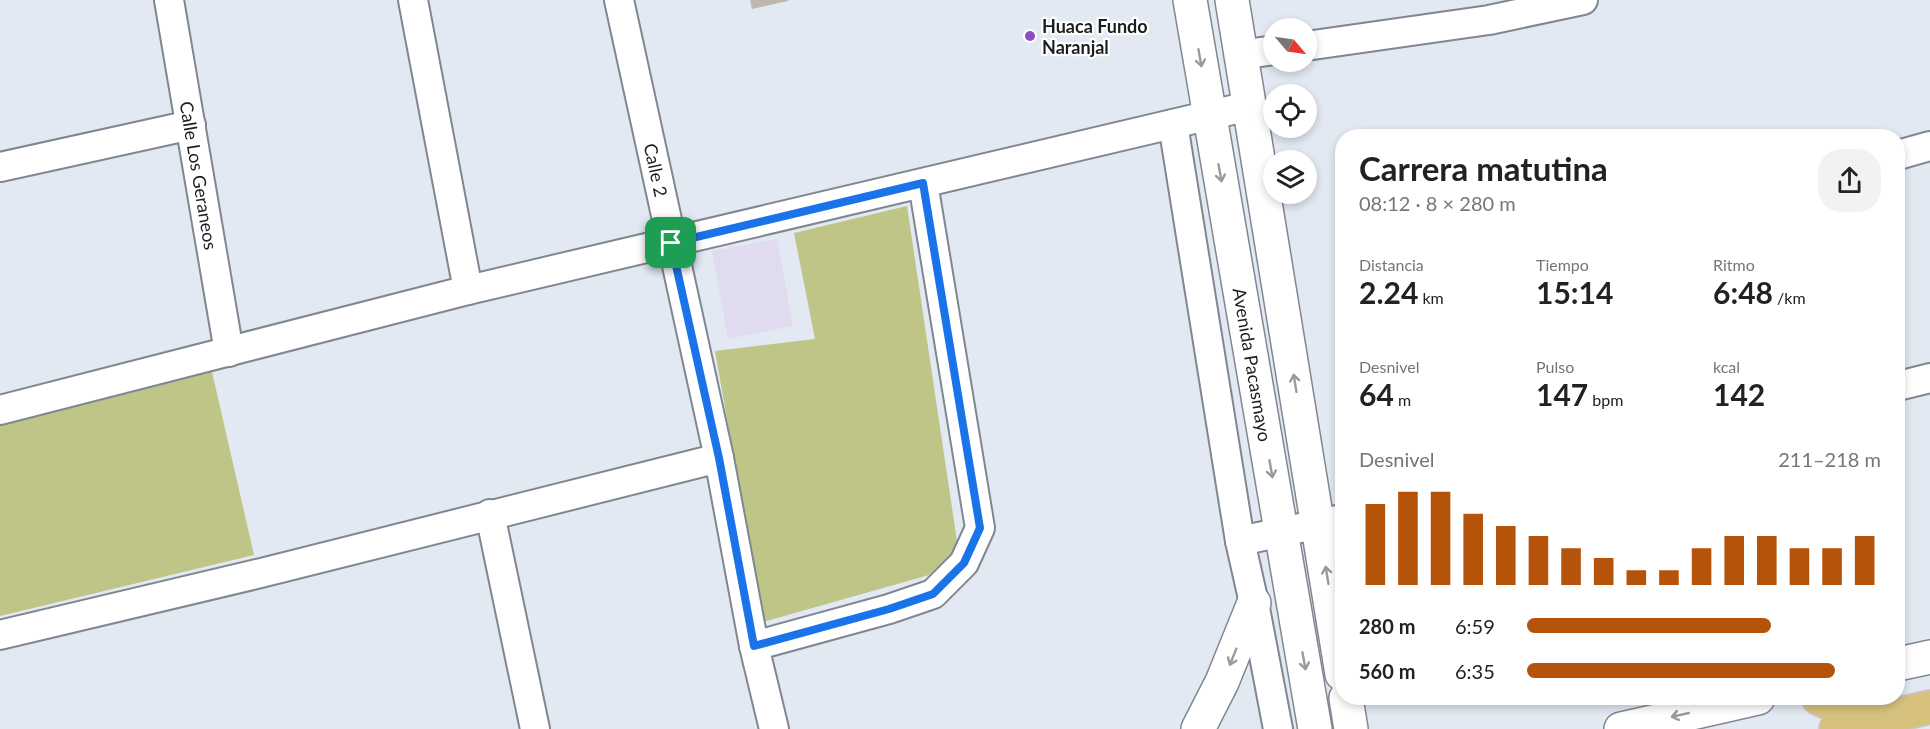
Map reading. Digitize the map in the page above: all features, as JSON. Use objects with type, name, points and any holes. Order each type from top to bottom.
[{"type":"main road","name":"Avenida Pacasmayo","points":[[1190,0],[1316,729]]},
{"type":"main road","name":"Avenida Pacasmayo","points":[[1232,0],[1249,106],[1330,522],[1335,585]]},
{"type":"main road","points":[[1198,729],[1222,682],[1254,603]]},
{"type":"main road","points":[[1905,662],[1930,657]]},
{"type":"main road","points":[[1347,705],[1351,729]]},
{"type":"main road","points":[[1621,729],[1727,705]]},
{"type":"main road","points":[[1834,705],[1869,721]]},
{"type":"main road","points":[[1836,729],[1930,707]]},
{"type":"street","name":"Calle Los Geraneos","points":[[169,0],[229,352]]},
{"type":"street","points":[[413,0],[468,290]]},
{"type":"street","name":"Calle 2","points":[[619,0],[719,458],[754,646],[774,729]]},
{"type":"street","points":[[1317,44],[1488,10],[1583,0]]},
{"type":"street","points":[[1240,55],[1263,52]]},
{"type":"street","points":[[0,410],[468,290],[1249,106]]},
{"type":"street","points":[[1173,124],[1240,541],[1278,729]]},
{"type":"street","points":[[0,167],[191,125]]},
{"type":"street","points":[[1905,153],[1930,146]]},
{"type":"street","points":[[754,646],[889,609],[933,594],[964,563],[980,528],[923,183]]},
{"type":"street","points":[[1905,383],[1930,378]]},
{"type":"street","points":[[0,635],[261,573],[719,458]]},
{"type":"street","points":[[490,514],[535,729]]},
{"type":"street","points":[[1240,541],[1330,522]]},
{"type":"shaded area","points":[[777,239],[793,326],[728,339],[712,251]]},
{"type":"green space","points":[[907,206],[958,548],[929,575],[763,622],[715,351],[815,339],[794,233]]},
{"type":"green space","points":[[212,372],[254,555],[0,616],[0,426]]},
{"type":"building","points":[[750,0],[788,0],[788,1],[752,9]]},
{"type":"place","name":"Huaca Fundo Naranjal","points":[[1030,36]]},
{"type":"route","points":[[923,183],[980,528],[964,563],[933,594],[889,609],[754,646],[719,458],[671,243],[923,183]]}]
